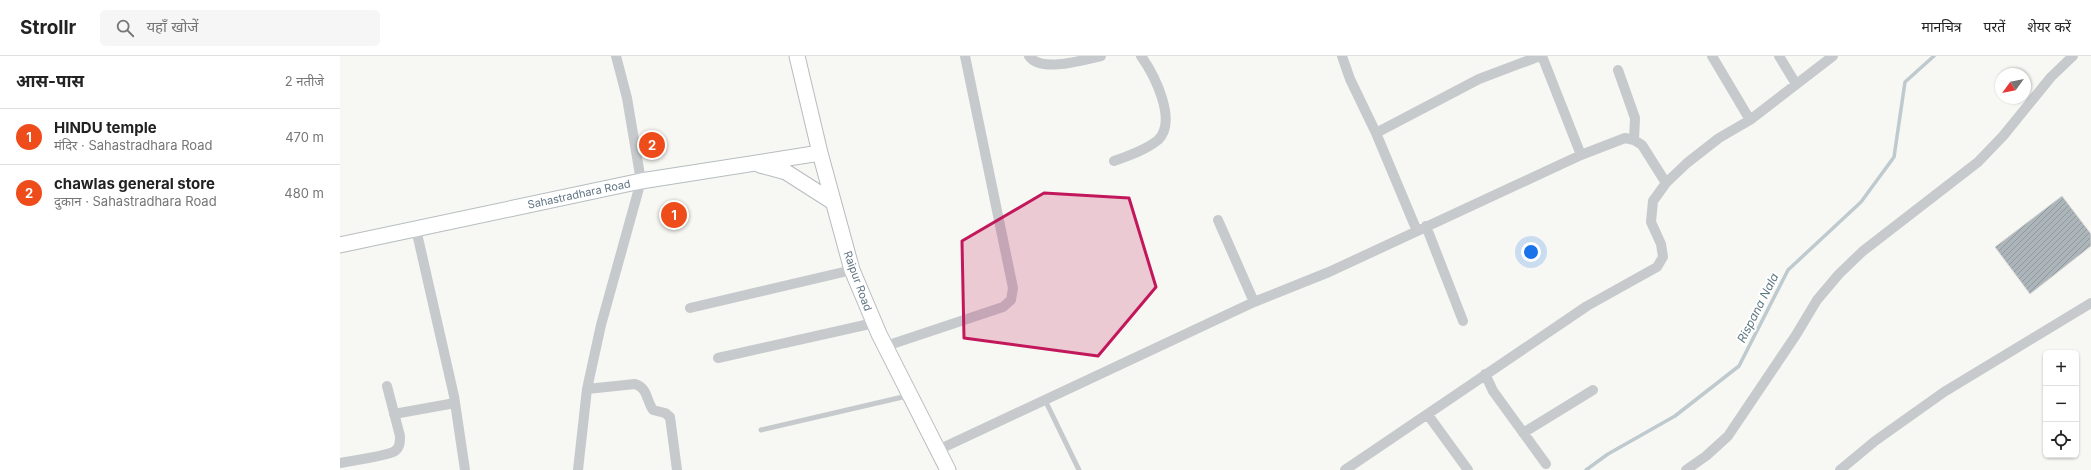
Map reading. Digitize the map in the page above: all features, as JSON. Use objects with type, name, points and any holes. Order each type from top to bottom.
[{"type":"main road","name":"Raipur Road","points":[[797,56],[820,152],[852,270],[874,322],[948,470]]},
{"type":"main road","name":"Sahastradhara Road","points":[[340,245],[641,181],[756,164],[820,152]]},
{"type":"main road","points":[[756,164],[786,172],[833,202]]},
{"type":"street","points":[[578,470],[587,389],[601,325],[641,181],[627,98],[616,56]]},
{"type":"street","points":[[886,346],[1003,307],[1011,300],[1013,288],[965,56]]},
{"type":"street","points":[[1029,56],[1035,62],[1046,65],[1062,64],[1100,56]]},
{"type":"street","points":[[1114,161],[1136,153],[1158,140],[1166,126],[1166,111],[1149,67],[1141,56]]},
{"type":"street","points":[[1342,56],[1417,231]]},
{"type":"street","points":[[1376,133],[1479,79],[1541,56],[1580,155]]},
{"type":"street","points":[[1712,56],[1750,120]]},
{"type":"street","points":[[1779,56],[1796,84]]},
{"type":"street","points":[[1346,470],[1587,306],[1656,266],[1663,257],[1661,244],[1651,222],[1653,201],[1666,183],[1686,163],[1719,138],[1750,120],[1833,56]]},
{"type":"street","points":[[1686,470],[1706,456],[1728,436],[1818,300],[1839,274],[1863,251],[1978,162],[2003,136],[2051,77],[2074,56]]},
{"type":"street","points":[[1618,70],[1635,118],[1634,140]]},
{"type":"street","points":[[938,450],[1254,302],[1329,272],[1580,155],[1625,138],[1634,140],[1642,145],[1666,183]]},
{"type":"street","points":[[1218,220],[1254,302]]},
{"type":"street","points":[[1426,226],[1463,321]]},
{"type":"street","points":[[416,229],[455,403],[465,470]]},
{"type":"street","points":[[690,308],[852,270]]},
{"type":"street","points":[[1840,470],[1875,441],[1944,392],[2091,303]]},
{"type":"street","points":[[718,358],[874,322]]},
{"type":"street","points":[[1485,374],[1493,391],[1546,464]]},
{"type":"street","points":[[587,389],[635,384],[641,386],[646,392],[653,410],[665,413],[670,417],[677,470]]},
{"type":"street","points":[[340,463],[395,451],[400,444],[400,436],[387,386]]},
{"type":"street","points":[[1523,433],[1593,390]]},
{"type":"street","points":[[394,414],[455,403]]},
{"type":"street","points":[[1428,415],[1468,470]]},
{"type":"lane","points":[[761,430],[910,395]]},
{"type":"lane","points":[[1045,400],[1079,470]]},
{"type":"highlighted area","points":[[1044,193],[1129,198],[1156,287],[1098,356],[964,338],[962,241]]},
{"type":"building","points":[[2062,196],[2091,234],[2091,246],[2030,294],[1995,247]]},
{"type":"waterway","name":"Rispana Nala","points":[[1586,470],[1608,454],[1675,416],[1739,366],[1788,270],[1861,202],[1894,157],[1905,82],[1934,56]]},
{"type":"place","name":"chawlas general store","points":[[652,145]]},
{"type":"place","name":"HINDU temple","points":[[674,215]]}]
